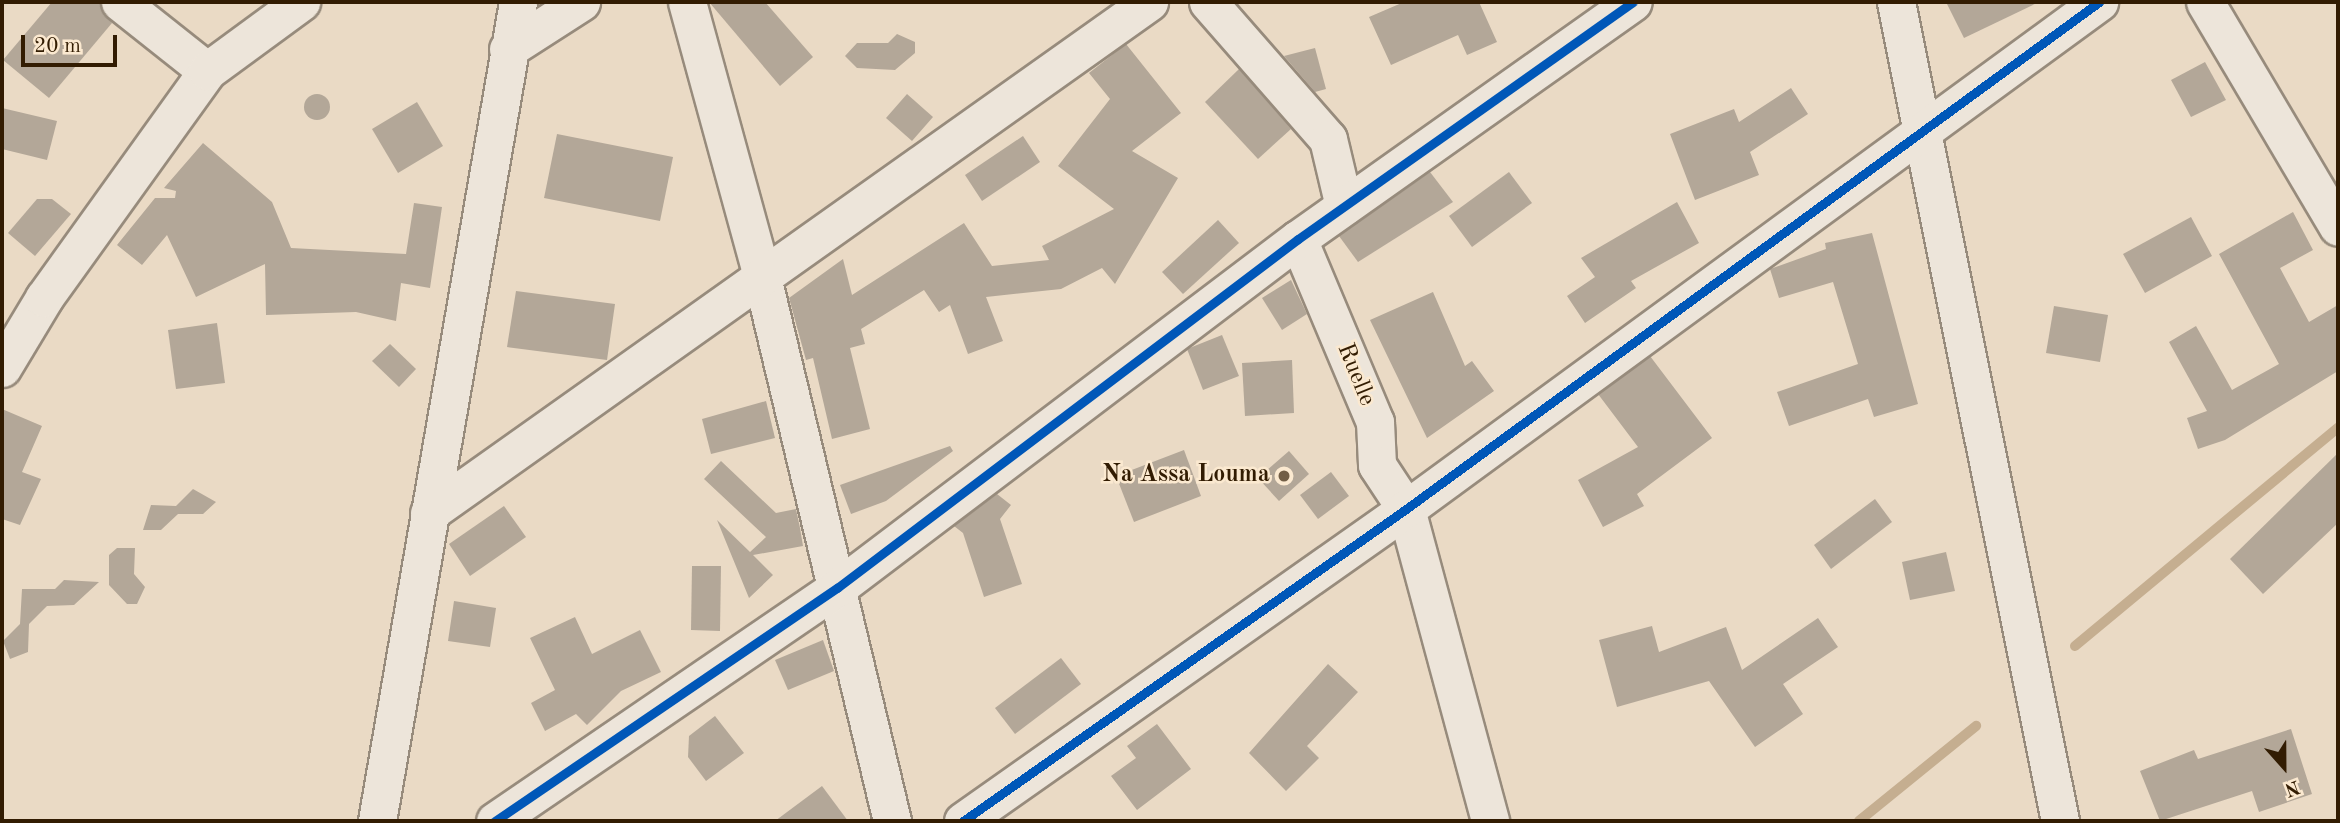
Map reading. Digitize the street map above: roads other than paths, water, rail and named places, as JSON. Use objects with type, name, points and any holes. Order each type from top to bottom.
[{"type":"street","points":[[120,2],[207,71]]},
{"type":"street","points":[[2,368],[44,298],[207,71],[300,2]]},
{"type":"street","points":[[377,821],[518,2]]},
{"type":"street","points":[[508,50],[581,2]]},
{"type":"street","points":[[687,2],[762,276],[892,821]]},
{"type":"street","points":[[429,513],[1149,2]]},
{"type":"street","points":[[1208,2],[1328,139],[1344,206]]},
{"type":"street","points":[[495,821],[837,588],[1298,239],[1633,2]]},
{"type":"street","points":[[1896,2],[2060,821]]},
{"type":"street","points":[[964,821],[1406,509],[2099,2]]},
{"type":"street","points":[[2205,2],[2338,228]]},
{"type":"street","name":"Ruelle","points":[[1298,239],[1375,422],[1377,465],[1406,509],[1490,821]]},
{"type":"waterway","points":[[2075,646],[2338,428]]},
{"type":"waterway","points":[[1859,821],[1976,726]]},
{"type":"place","name":"Na Assa Louma","points":[[1284,476]]}]
